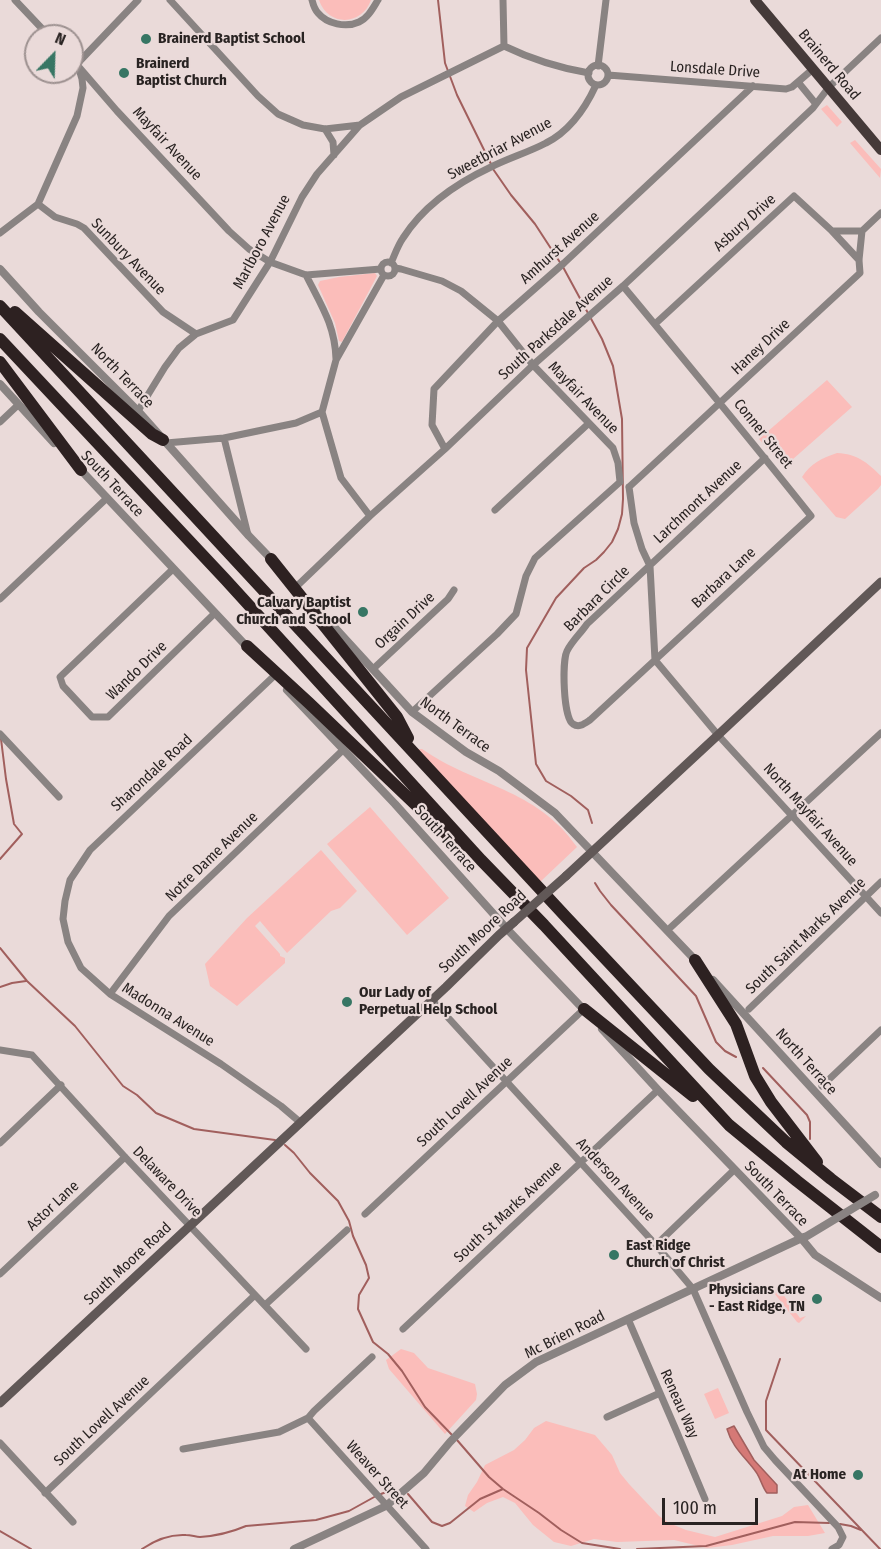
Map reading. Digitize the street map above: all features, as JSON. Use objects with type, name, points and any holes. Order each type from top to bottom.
[{"type":"highway","points":[[0,298],[152,434],[165,441]]},
{"type":"highway","points":[[0,306],[709,1069],[786,1142],[881,1217]]},
{"type":"highway","points":[[0,339],[729,1125]]},
{"type":"highway","points":[[0,362],[81,471]]},
{"type":"highway","points":[[271,559],[397,717],[415,753]]},
{"type":"highway","points":[[247,646],[466,853],[481,860]]},
{"type":"highway","points":[[695,960],[736,1024],[755,1076],[771,1102],[831,1179]]},
{"type":"highway","points":[[584,1009],[881,1247]]},
{"type":"main road","name":"Brainerd Road","points":[[755,0],[881,150]]},
{"type":"main road","name":"South Moore Road","points":[[0,1403],[499,935],[592,853],[881,582]]},
{"type":"street","points":[[15,0],[38,24]]},
{"type":"street","points":[[84,52],[138,0]]},
{"type":"street","points":[[170,0],[258,96],[278,114],[303,125],[325,129],[333,142],[334,155]]},
{"type":"street","points":[[312,0],[317,13],[329,21],[346,25],[359,21],[369,13],[378,0]]},
{"type":"street","points":[[502,0],[504,46],[549,64],[589,73]]},
{"type":"street","points":[[598,66],[606,0]]},
{"type":"street","name":"South Parksdale Avenue","points":[[297,586],[533,365],[623,286],[816,104],[829,87],[881,38]]},
{"type":"street","name":"Marlboro Avenue","points":[[138,411],[179,348],[196,334],[233,320],[270,262],[302,197],[317,174],[360,125],[401,97],[504,46]]},
{"type":"street","points":[[598,66],[606,69],[608,75],[605,83],[596,85],[590,82],[589,73],[592,67],[598,66]]},
{"type":"street","name":"Lonsdale Drive","points":[[608,75],[786,89],[792,87],[813,69]]},
{"type":"street","name":"Mayfair Avenue","points":[[84,73],[229,231],[249,249],[270,262],[306,275],[383,272]]},
{"type":"street","points":[[798,82],[816,104]]},
{"type":"street","points":[[0,233],[38,204],[77,116],[83,84]]},
{"type":"street","name":"Sweetbriar Avenue","points":[[393,265],[403,238],[433,203],[492,166],[546,143],[560,134],[574,122],[596,85]]},
{"type":"street","name":"Amhurst Avenue","points":[[445,449],[432,425],[434,389],[498,321],[562,266],[753,87]]},
{"type":"street","name":"Marlboro Avenue","points":[[325,129],[360,125]]},
{"type":"street","name":"Asbury Drive","points":[[655,324],[795,196],[832,231]]},
{"type":"street","name":"Sunbury Avenue","points":[[38,204],[56,217],[84,228],[163,312],[196,334]]},
{"type":"street","points":[[832,231],[862,231],[881,213]]},
{"type":"street","points":[[832,231],[859,260]]},
{"type":"street","name":"Haney Drive","points":[[629,487],[860,273],[862,231]]},
{"type":"street","points":[[370,516],[341,478],[322,412],[336,360],[383,272],[384,263],[393,265],[392,275],[383,272]]},
{"type":"street","name":"Mayfair Avenue","points":[[393,265],[442,281],[461,291],[498,321],[533,365],[613,448],[618,463],[620,482]]},
{"type":"street","name":"North Terrace","points":[[0,269],[39,312],[138,411],[249,536],[412,712],[466,752],[499,771],[555,813],[695,960],[881,1164]]},
{"type":"street","points":[[306,275],[331,324],[336,344],[336,360]]},
{"type":"street","name":"Conner Street","points":[[623,286],[811,516]]},
{"type":"street","name":"South Terrace","points":[[0,384],[511,926],[658,1090],[734,1170],[804,1237],[815,1255],[881,1298]]},
{"type":"street","points":[[0,422],[18,405]]},
{"type":"street","points":[[165,441],[224,438],[296,423],[322,412]]},
{"type":"street","points":[[495,510],[588,424]]},
{"type":"street","points":[[224,438],[249,536]]},
{"type":"street","name":"Larchmont Avenue","points":[[650,566],[765,458]]},
{"type":"street","points":[[412,712],[516,614],[526,576],[535,558],[620,482],[629,487],[634,523],[650,566],[655,660],[718,735]]},
{"type":"street","points":[[0,598],[107,498]]},
{"type":"street","name":"Barbara Lane","points":[[655,660],[811,516]]},
{"type":"street","name":"Barbara Circle","points":[[650,566],[587,624],[566,652],[564,676],[566,713],[569,721],[581,726],[590,720],[655,660]]},
{"type":"street","name":"Wando Drive","points":[[173,569],[60,676],[63,686],[92,717],[108,717],[216,613]]},
{"type":"street","name":"Orgain Drive","points":[[374,669],[448,599],[454,590]]},
{"type":"street","name":"Sharondale Road","points":[[65,901],[70,880],[90,850],[274,676]]},
{"type":"street","points":[[671,927],[881,733]]},
{"type":"street","points":[[0,734],[60,797]]},
{"type":"street","name":"North Mayfair Avenue","points":[[718,735],[881,913]]},
{"type":"street","name":"Notre Dame Avenue","points":[[110,994],[169,916],[343,750]]},
{"type":"street","name":"South Saint Marks Avenue","points":[[749,1009],[881,882]]},
{"type":"street","name":"Madonna Avenue","points":[[65,901],[63,919],[68,942],[81,968],[110,994],[222,1065],[281,1106],[300,1123]]},
{"type":"street","name":"Anderson Avenue","points":[[432,1000],[656,1245],[693,1289],[764,1447],[837,1527],[843,1537],[836,1547]]},
{"type":"street","name":"South Lovell Avenue","points":[[365,1214],[584,1009]]},
{"type":"street","points":[[822,1086],[881,1030]]},
{"type":"street","name":"Delaware Drive","points":[[0,1050],[32,1055],[306,1349]]},
{"type":"street","points":[[0,1143],[61,1085]]},
{"type":"street","name":"South St Marks Avenue","points":[[403,1329],[658,1090]]},
{"type":"street","name":"Astor Lane","points":[[0,1274],[125,1157]]},
{"type":"street","points":[[656,1245],[734,1170]]},
{"type":"street","name":"Mc Brien Road","points":[[294,1549],[386,1506],[424,1473],[505,1384],[536,1362],[804,1237],[878,1194]]},
{"type":"street","points":[[265,1305],[347,1230]]},
{"type":"street","name":"South Lovell Avenue","points":[[45,1493],[255,1295]]},
{"type":"street","name":"Reneau Way","points":[[628,1319],[705,1499]]},
{"type":"street","points":[[183,1449],[279,1432],[308,1418],[372,1357]]},
{"type":"street","points":[[607,1417],[660,1393]]},
{"type":"street","name":"Weaver Street","points":[[308,1418],[426,1549]]},
{"type":"street","points":[[0,1443],[73,1522]]},
{"type":"shaded area","points":[[319,0],[371,0],[367,9],[360,15],[345,20],[330,15],[323,9]]},
{"type":"shaded area","points":[[827,105],[842,122],[837,127],[821,109]]},
{"type":"shaded area","points":[[855,140],[881,169],[880,178],[850,143]]},
{"type":"shaded area","points":[[375,273],[377,276],[342,342],[339,341],[335,323],[318,285],[320,281]]},
{"type":"shaded area","points":[[827,380],[852,407],[784,467],[759,439]]},
{"type":"shaded area","points":[[837,453],[861,460],[881,476],[881,485],[878,489],[845,519],[836,517],[802,477],[817,462]]},
{"type":"shaded area","points":[[418,749],[524,800],[561,827],[577,847],[540,882]]},
{"type":"shaded area","points":[[370,807],[449,898],[407,935],[327,844]]},
{"type":"shaded area","points":[[321,850],[357,891],[340,908],[331,911],[287,953],[260,921],[255,926],[280,956],[285,958],[285,963],[237,1006],[210,986],[205,964],[247,918]]},
{"type":"shaded area","points":[[782,1285],[784,1286],[780,1290],[800,1318],[806,1316],[799,1323],[774,1293]]},
{"type":"shaded area","points":[[401,1349],[414,1353],[428,1368],[475,1384],[476,1400],[445,1434],[389,1369],[386,1360]]},
{"type":"shaded area","points":[[718,1388],[729,1413],[715,1419],[704,1394]]},
{"type":"shaded area","points":[[546,1421],[595,1435],[612,1455],[620,1473],[659,1516],[686,1530],[715,1537],[782,1516],[794,1507],[808,1505],[825,1533],[808,1536],[773,1536],[707,1548],[674,1540],[617,1542],[594,1539],[571,1546],[554,1542],[533,1525],[515,1503],[503,1497],[487,1503],[474,1512],[465,1506],[468,1495],[485,1465],[514,1450],[534,1428]]},
{"type":"shaded area","points":[[734,1426],[754,1460],[777,1485],[777,1493],[767,1493],[756,1472],[735,1447],[727,1429]]},
{"type":"waterway","points":[[438,0],[445,63],[457,95],[491,164]]},
{"type":"waterway","points":[[493,169],[535,224],[563,267],[602,339],[613,366],[622,419],[623,499],[618,529],[604,552],[584,568],[556,598],[527,648],[526,670],[536,764],[546,781],[571,796],[588,810],[592,823]]},
{"type":"waterway","points":[[0,859],[22,834],[14,824],[1,739]]},
{"type":"waterway","points":[[595,883],[611,905],[696,996],[716,1042],[736,1057]]},
{"type":"waterway","points":[[0,948],[27,981],[75,1026],[123,1086],[137,1095],[156,1113],[194,1129],[275,1140]]},
{"type":"waterway","points":[[0,987],[26,981]]},
{"type":"waterway","points":[[763,1068],[807,1115],[810,1122],[810,1139]]},
{"type":"waterway","points":[[285,1145],[338,1201],[349,1221],[369,1278],[359,1295],[358,1309],[373,1342],[388,1354],[425,1407],[453,1436]]},
{"type":"waterway","points":[[780,1359],[766,1401],[766,1430],[880,1549]]},
{"type":"waterway","points":[[457,1440],[489,1477],[561,1530],[582,1543],[620,1549]]},
{"type":"waterway","points":[[381,1494],[394,1489]]},
{"type":"waterway","points":[[408,1494],[432,1522],[442,1526],[450,1523],[480,1499],[503,1489]]},
{"type":"waterway","points":[[142,1549],[157,1540],[168,1537],[217,1535],[246,1526],[316,1520],[349,1511],[376,1496]]},
{"type":"waterway","points":[[637,1549],[706,1546],[795,1522],[829,1523]]},
{"type":"waterway","points":[[840,1524],[861,1530]]},
{"type":"waterway","points":[[0,1531],[31,1549]]},
{"type":"place","name":"Brainerd Baptist School","points":[[146,39]]},
{"type":"place","name":"Brainerd Baptist Church","points":[[124,73]]},
{"type":"place","name":"Calvary Baptist Church and School","points":[[363,612]]},
{"type":"place","name":"Our Lady of Perpetual Help School","points":[[347,1002]]},
{"type":"place","name":"East Ridge Church of Christ","points":[[614,1255]]},
{"type":"place","name":"Physicians Care - East Ridge, TN","points":[[817,1299]]},
{"type":"place","name":"At Home","points":[[858,1475]]}]
